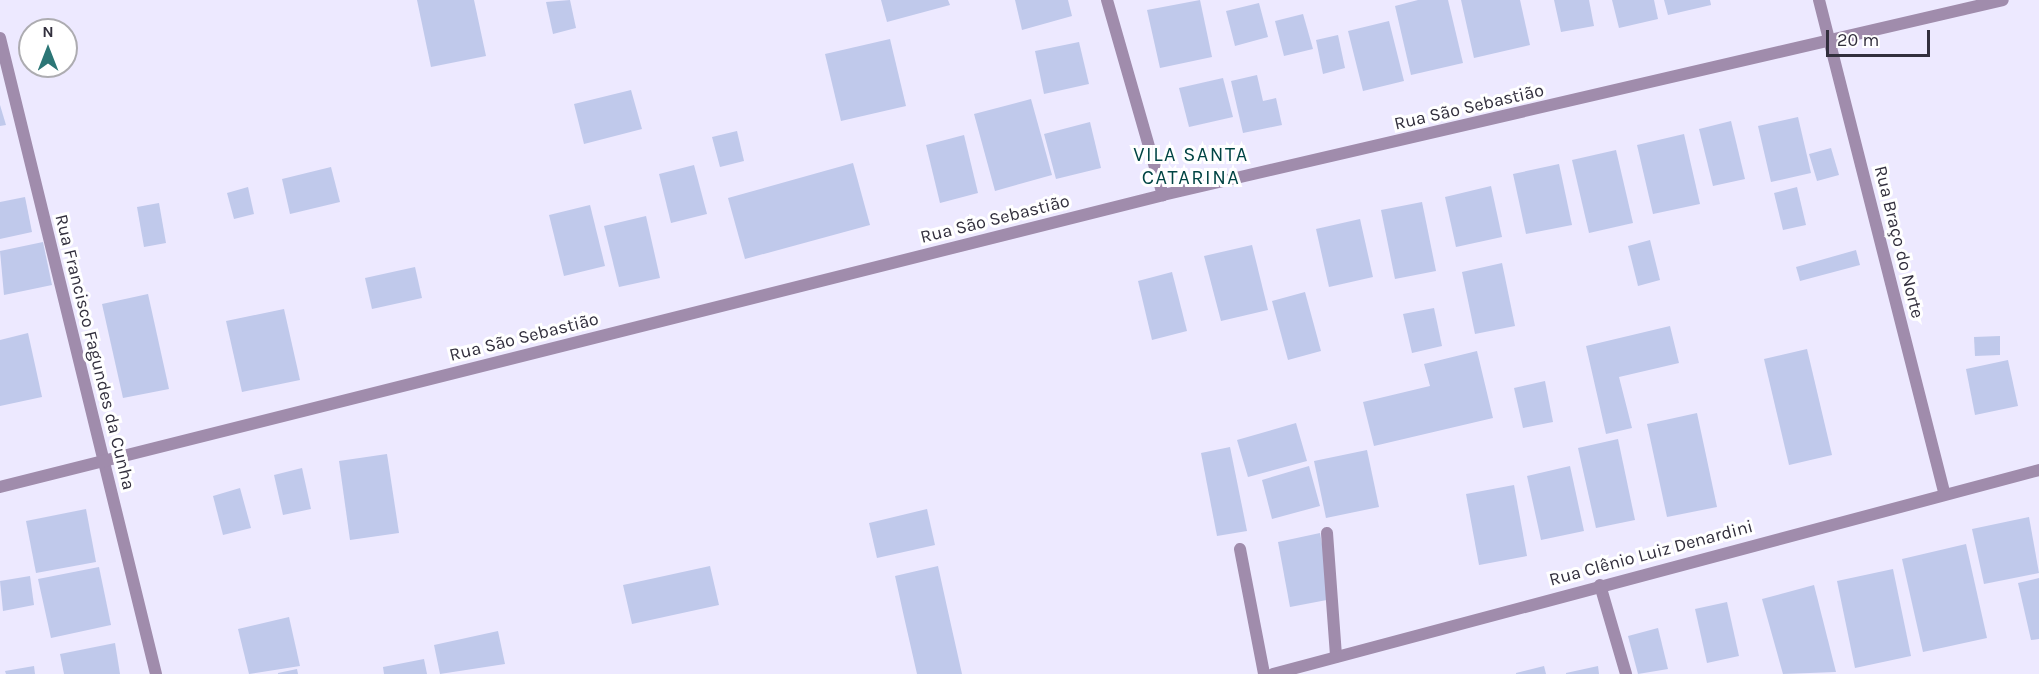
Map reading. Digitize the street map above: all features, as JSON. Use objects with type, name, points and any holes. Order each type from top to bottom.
[{"type":"street","points":[[1107,0],[1163,195]]},
{"type":"street","name":"Rua Braço do Norte","points":[[1819,0],[1944,492]]},
{"type":"street","name":"Rua São Sebastião","points":[[0,488],[1163,195],[2003,0]]},
{"type":"street","name":"Rua Francisco Fagundes da Cunha","points":[[0,38],[156,674]]},
{"type":"street","name":"Rua Clênio Luiz Denardini","points":[[1273,674],[1944,492],[2039,470]]},
{"type":"street","points":[[1327,533],[1336,657]]},
{"type":"street","points":[[1240,549],[1264,674]]},
{"type":"street","points":[[1600,585],[1626,674]]},
{"type":"building","points":[[417,0],[474,0],[486,56],[431,67]]},
{"type":"building","points":[[570,0],[576,28],[553,34],[546,2]]},
{"type":"building","points":[[881,0],[948,0],[950,5],[887,22]]},
{"type":"building","points":[[1015,0],[1068,0],[1072,16],[1022,30]]},
{"type":"building","points":[[1200,0],[1212,57],[1160,68],[1147,10]]},
{"type":"building","points":[[1418,0],[1448,0],[1463,63],[1411,75],[1395,6]]},
{"type":"building","points":[[1461,0],[1520,0],[1530,45],[1474,58]]},
{"type":"building","points":[[1554,0],[1589,0],[1594,26],[1561,32]]},
{"type":"building","points":[[1612,0],[1654,0],[1658,19],[1619,28]]},
{"type":"building","points":[[1664,0],[1710,0],[1711,5],[1668,15]]},
{"type":"building","points":[[1259,3],[1268,37],[1235,46],[1226,11]]},
{"type":"building","points":[[1303,14],[1313,49],[1284,56],[1275,21]]},
{"type":"building","points":[[1389,21],[1404,81],[1363,91],[1348,31]]},
{"type":"building","points":[[1338,35],[1345,68],[1323,74],[1316,40]]},
{"type":"building","points":[[890,39],[906,106],[841,121],[825,54]]},
{"type":"building","points":[[1079,42],[1089,84],[1044,94],[1035,51]]},
{"type":"building","points":[[1257,75],[1263,101],[1276,98],[1282,125],[1243,133],[1231,81]]},
{"type":"building","points":[[1223,78],[1233,117],[1189,127],[1179,88]]},
{"type":"building","points":[[631,90],[642,129],[584,144],[574,104]]},
{"type":"building","points":[[1031,99],[1052,175],[995,191],[974,114]]},
{"type":"building","points":[[0,105],[6,125],[0,126]]},
{"type":"building","points":[[1798,117],[1811,173],[1771,182],[1758,126]]},
{"type":"building","points":[[1731,121],[1745,179],[1713,186],[1699,129]]},
{"type":"building","points":[[1090,122],[1101,168],[1056,179],[1044,134]]},
{"type":"building","points":[[737,131],[744,161],[720,167],[712,137]]},
{"type":"building","points":[[1684,134],[1700,204],[1653,214],[1637,145]]},
{"type":"building","points":[[964,135],[978,193],[940,203],[926,145]]},
{"type":"building","points":[[1831,148],[1839,175],[1817,181],[1809,154]]},
{"type":"building","points":[[1616,150],[1633,223],[1589,233],[1572,160]]},
{"type":"building","points":[[853,163],[870,225],[745,259],[728,198]]},
{"type":"building","points":[[1559,164],[1572,225],[1526,234],[1513,174]]},
{"type":"building","points":[[694,165],[707,214],[671,223],[659,174]]},
{"type":"building","points":[[331,167],[340,202],[290,214],[282,179]]},
{"type":"building","points":[[1491,186],[1502,237],[1456,247],[1445,197]]},
{"type":"building","points":[[248,187],[254,214],[234,219],[227,193]]},
{"type":"building","points":[[1797,187],[1806,225],[1783,230],[1774,193]]},
{"type":"building","points":[[25,197],[32,232],[0,239],[0,202]]},
{"type":"building","points":[[1422,202],[1436,271],[1395,279],[1381,210]]},
{"type":"building","points":[[159,203],[166,243],[144,247],[137,207]]},
{"type":"building","points":[[590,205],[605,266],[564,276],[549,215]]},
{"type":"building","points":[[646,216],[660,278],[619,287],[604,226]]},
{"type":"building","points":[[1360,219],[1373,277],[1329,287],[1316,229]]},
{"type":"building","points":[[1650,240],[1660,280],[1638,286],[1628,246]]},
{"type":"building","points":[[43,242],[52,285],[4,295],[0,251]]},
{"type":"building","points":[[1252,245],[1268,310],[1221,321],[1204,256]]},
{"type":"building","points":[[1856,250],[1860,265],[1800,281],[1796,267]]},
{"type":"building","points":[[1502,263],[1515,326],[1475,334],[1462,272]]},
{"type":"building","points":[[415,267],[422,298],[372,309],[365,278]]},
{"type":"building","points":[[1172,272],[1187,331],[1152,340],[1138,281]]},
{"type":"building","points":[[1305,292],[1321,351],[1288,360],[1272,301]]},
{"type":"building","points":[[148,294],[169,389],[123,398],[102,304]]},
{"type":"building","points":[[1434,308],[1442,346],[1412,353],[1403,314]]},
{"type":"building","points":[[284,309],[300,380],[242,392],[226,321]]},
{"type":"building","points":[[1670,326],[1679,363],[1619,377],[1632,428],[1606,434],[1586,346]]},
{"type":"building","points":[[28,333],[42,397],[0,406],[0,340]]},
{"type":"building","points":[[2000,336],[2000,355],[1975,356],[1974,337]]},
{"type":"building","points":[[1807,349],[1832,455],[1789,465],[1764,359]]},
{"type":"building","points":[[1477,351],[1493,418],[1374,446],[1363,402],[1430,386],[1424,364]]},
{"type":"building","points":[[2008,360],[2018,406],[1975,415],[1966,369]]},
{"type":"building","points":[[1545,381],[1553,422],[1523,428],[1514,388]]},
{"type":"building","points":[[1697,413],[1717,507],[1667,517],[1647,424]]},
{"type":"building","points":[[1296,423],[1307,461],[1248,477],[1237,440]]},
{"type":"building","points":[[1618,439],[1635,520],[1596,528],[1578,448]]},
{"type":"building","points":[[1230,447],[1247,531],[1217,536],[1201,453]]},
{"type":"building","points":[[1367,450],[1379,507],[1326,518],[1314,461]]},
{"type":"building","points":[[387,454],[399,533],[350,540],[339,461]]},
{"type":"building","points":[[1309,466],[1320,506],[1272,519],[1262,480]]},
{"type":"building","points":[[1570,466],[1584,531],[1541,540],[1527,476]]},
{"type":"building","points":[[302,468],[311,509],[283,515],[274,475]]},
{"type":"building","points":[[1514,485],[1527,556],[1479,565],[1466,494]]},
{"type":"building","points":[[240,488],[251,528],[223,535],[213,496]]},
{"type":"building","points":[[86,509],[96,562],[36,573],[26,521]]},
{"type":"building","points":[[927,509],[935,545],[877,558],[869,523]]},
{"type":"building","points":[[2029,517],[2039,573],[1984,584],[1972,529]]},
{"type":"building","points":[[1320,533],[1332,599],[1290,607],[1278,542]]},
{"type":"building","points":[[1966,544],[1987,638],[1923,652],[1902,559]]},
{"type":"building","points":[[710,566],[719,605],[632,624],[623,585]]},
{"type":"building","points":[[938,566],[962,674],[917,674],[904,617],[895,576]]},
{"type":"building","points":[[99,567],[111,625],[51,638],[38,579]]},
{"type":"building","points":[[1893,569],[1911,656],[1855,668],[1837,581]]},
{"type":"building","points":[[30,576],[34,605],[3,611],[0,581]]},
{"type":"building","points":[[2039,578],[2039,639],[2031,640],[2018,583]]},
{"type":"building","points":[[1814,585],[1836,672],[1783,674],[1762,599]]},
{"type":"building","points":[[1727,602],[1739,656],[1707,663],[1695,609]]},
{"type":"building","points":[[289,617],[300,666],[249,674],[238,629]]},
{"type":"building","points":[[1658,628],[1668,669],[1638,674],[1628,636]]},
{"type":"building","points":[[498,631],[505,664],[440,674],[434,645]]},
{"type":"building","points":[[115,643],[120,674],[64,674],[60,654]]},
{"type":"building","points":[[424,659],[427,674],[384,674],[383,667]]},
{"type":"building","points":[[34,666],[35,674],[6,674],[5,671]]},
{"type":"building","points":[[1544,666],[1546,674],[1516,674],[1516,673]]},
{"type":"building","points":[[1598,666],[1599,674],[1566,674],[1566,673]]},
{"type":"building","points":[[297,669],[298,674],[278,674],[278,673]]},
{"type":"district","name":"VILA SANTA CATARINA","points":[[1191,166]]}]
